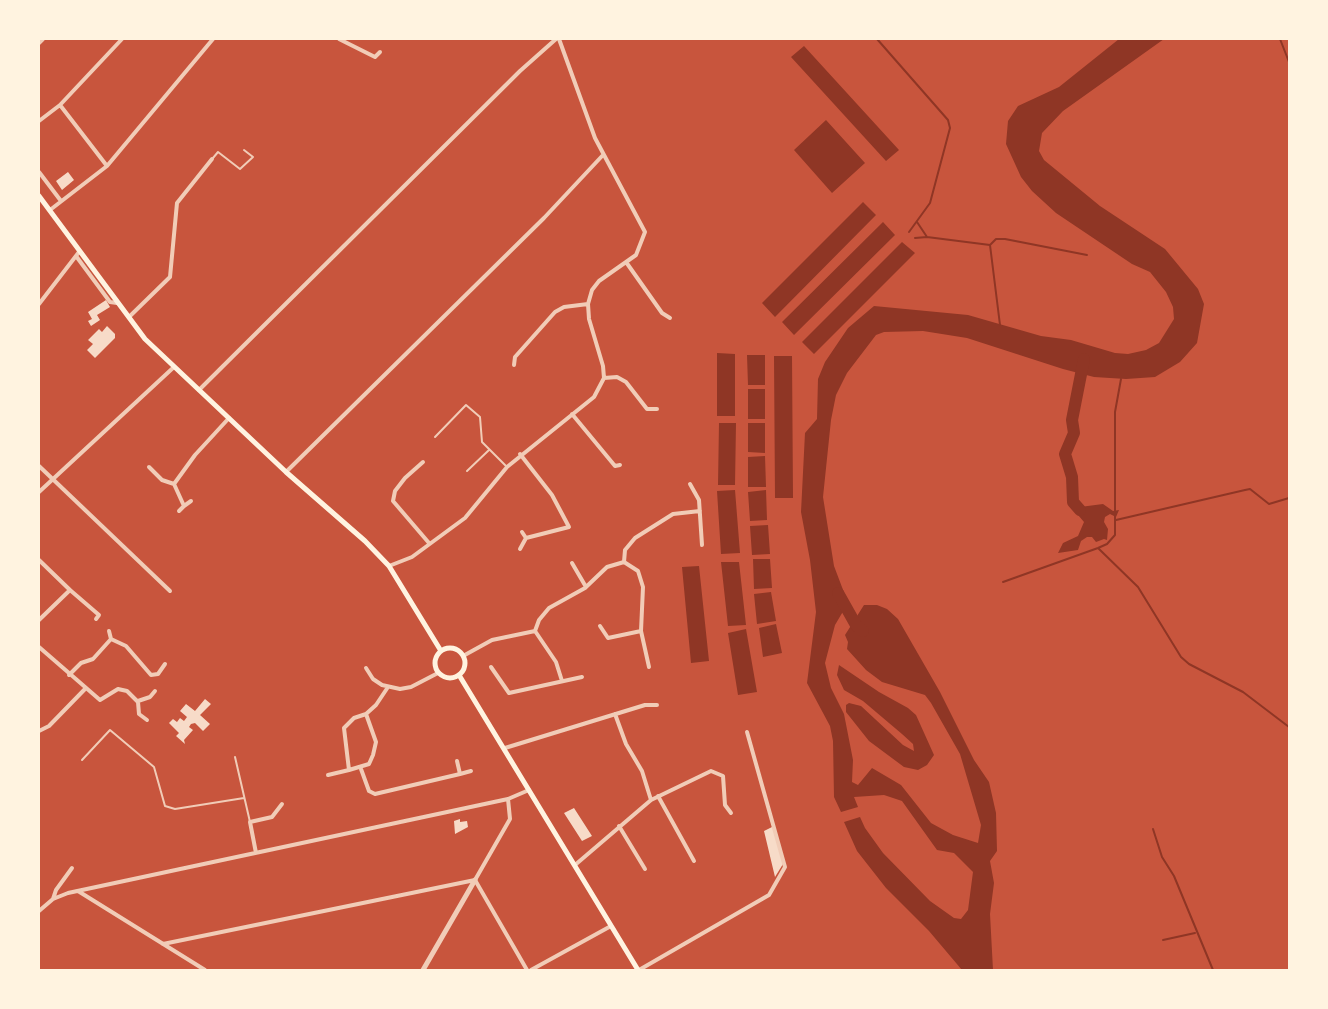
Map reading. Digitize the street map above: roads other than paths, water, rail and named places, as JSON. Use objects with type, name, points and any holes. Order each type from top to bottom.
[{"type":"main road","points":[[39,196],[77,254],[145,339],[286,472],[365,540],[389,566],[413,601],[441,651]]},
{"type":"main road","points":[[453,648],[463,656],[465,666],[459,675],[447,678],[438,673],[435,661],[441,651],[453,648]]},
{"type":"main road","points":[[459,675],[639,970]]},
{"type":"street","points":[[39,43],[43,39]]},
{"type":"street","points":[[39,120],[60,105],[122,39]]},
{"type":"street","points":[[50,210],[107,166],[213,39]]},
{"type":"street","points":[[339,39],[375,57],[380,52]]},
{"type":"street","points":[[199,390],[469,122],[558,39],[603,155],[645,232],[640,248],[626,262],[599,281],[592,290],[588,304],[589,319],[603,366],[604,378],[594,397],[507,466],[465,518],[412,557],[389,566]]},
{"type":"street","points":[[60,105],[107,166]]},
{"type":"street","points":[[286,472],[544,218],[603,155]]},
{"type":"street","points":[[128,318],[170,277],[177,203],[212,159]]},
{"type":"street","points":[[39,172],[62,201]]},
{"type":"street","points":[[39,304],[77,254]]},
{"type":"street","points":[[626,262],[662,313],[670,318]]},
{"type":"street","points":[[514,365],[515,357],[555,312],[564,307],[588,304]]},
{"type":"street","points":[[39,492],[174,367]]},
{"type":"street","points":[[604,378],[617,377],[626,382],[648,410],[657,408]]},
{"type":"street","points":[[572,414],[615,466],[620,465]]},
{"type":"street","points":[[174,484],[195,455],[230,418]]},
{"type":"street","points":[[520,454],[552,495],[570,529],[526,538],[520,549]]},
{"type":"street","points":[[423,462],[405,478],[395,491],[393,501],[429,543]]},
{"type":"street","points":[[39,466],[170,591]]},
{"type":"street","points":[[149,467],[162,480],[174,484],[184,506]]},
{"type":"street","points":[[690,484],[699,500],[702,545]]},
{"type":"street","points":[[179,511],[191,501]]},
{"type":"street","points":[[624,562],[625,550],[635,537],[673,514],[700,511]]},
{"type":"street","points":[[522,532],[526,538]]},
{"type":"street","points":[[39,560],[99,615],[96,619]]},
{"type":"street","points":[[535,631],[539,620],[549,608],[586,587],[607,567],[624,562],[638,571],[643,587],[641,631],[649,667]]},
{"type":"street","points":[[572,563],[586,587]]},
{"type":"street","points":[[39,620],[70,590]]},
{"type":"street","points":[[600,626],[608,638],[641,631]]},
{"type":"street","points":[[109,631],[111,639]]},
{"type":"street","points":[[463,656],[492,640],[535,631]]},
{"type":"street","points":[[535,631],[556,662],[562,681]]},
{"type":"street","points":[[111,639],[126,646],[151,675],[158,674],[165,664]]},
{"type":"street","points":[[69,675],[81,663],[93,659],[111,639]]},
{"type":"street","points":[[39,647],[100,700],[123,689],[138,701],[139,714],[147,720]]},
{"type":"street","points":[[491,667],[509,693],[582,678]]},
{"type":"street","points":[[366,668],[373,679],[388,687],[411,687],[438,673]]},
{"type":"street","points":[[349,770],[344,728],[354,718],[366,714],[376,705],[388,687]]},
{"type":"street","points":[[39,730],[50,726],[85,689]]},
{"type":"street","points":[[138,701],[150,697],[155,691]]},
{"type":"street","points":[[505,748],[645,705],[657,705]]},
{"type":"street","points":[[328,775],[361,769],[369,764],[376,748],[372,728],[366,714]]},
{"type":"street","points":[[615,714],[626,744],[642,771],[651,800]]},
{"type":"street","points":[[639,970],[769,895],[785,867],[747,732]]},
{"type":"street","points":[[457,761],[460,774]]},
{"type":"street","points":[[361,769],[369,790],[375,794],[471,771]]},
{"type":"street","points":[[575,866],[651,800],[715,771],[723,776],[725,805],[731,813]]},
{"type":"street","points":[[39,911],[41,905],[78,891],[508,799],[529,790]]},
{"type":"street","points":[[658,796],[694,861]]},
{"type":"street","points":[[423,970],[510,819],[508,799]]},
{"type":"street","points":[[256,853],[250,822],[272,817],[282,804]]},
{"type":"street","points":[[619,826],[645,869]]},
{"type":"street","points":[[53,899],[56,890],[72,868]]},
{"type":"street","points":[[163,944],[475,880]]},
{"type":"street","points":[[475,880],[526,970]]},
{"type":"street","points":[[78,891],[204,970]]},
{"type":"street","points":[[531,970],[611,926]]},
{"type":"lane","points":[[212,159],[218,152],[240,169],[253,157],[244,150]]},
{"type":"lane","points":[[435,437],[466,405],[480,417],[482,442],[507,466]]},
{"type":"lane","points":[[467,471],[489,450]]},
{"type":"lane","points":[[81,760],[110,730],[153,766],[165,806],[175,809],[244,798]]},
{"type":"lane","points":[[235,757],[250,822]]},
{"type":"waterway","points":[[877,39],[948,120],[950,128],[930,203],[909,232]]},
{"type":"waterway","points":[[1280,39],[1289,62]]},
{"type":"waterway","points":[[917,222],[927,237]]},
{"type":"waterway","points":[[915,238],[927,237],[990,245],[996,239],[1005,239],[1087,255]]},
{"type":"waterway","points":[[990,245],[1000,325]]},
{"type":"waterway","points":[[1080,510],[1073,502],[1072,477],[1065,454],[1074,433],[1072,420],[1084,359]]},
{"type":"waterway","points":[[1003,582],[1098,548],[1107,544],[1115,535],[1115,412],[1121,379]]},
{"type":"waterway","points":[[1116,520],[1250,489],[1269,504],[1289,498]]},
{"type":"waterway","points":[[1098,548],[1138,587],[1181,657],[1189,664],[1243,692],[1289,727]]},
{"type":"waterway","points":[[838,593],[856,625],[863,631]]},
{"type":"waterway","points":[[1153,829],[1162,857],[1174,876],[1213,970]]},
{"type":"waterway","points":[[1163,940],[1195,933]]}]
